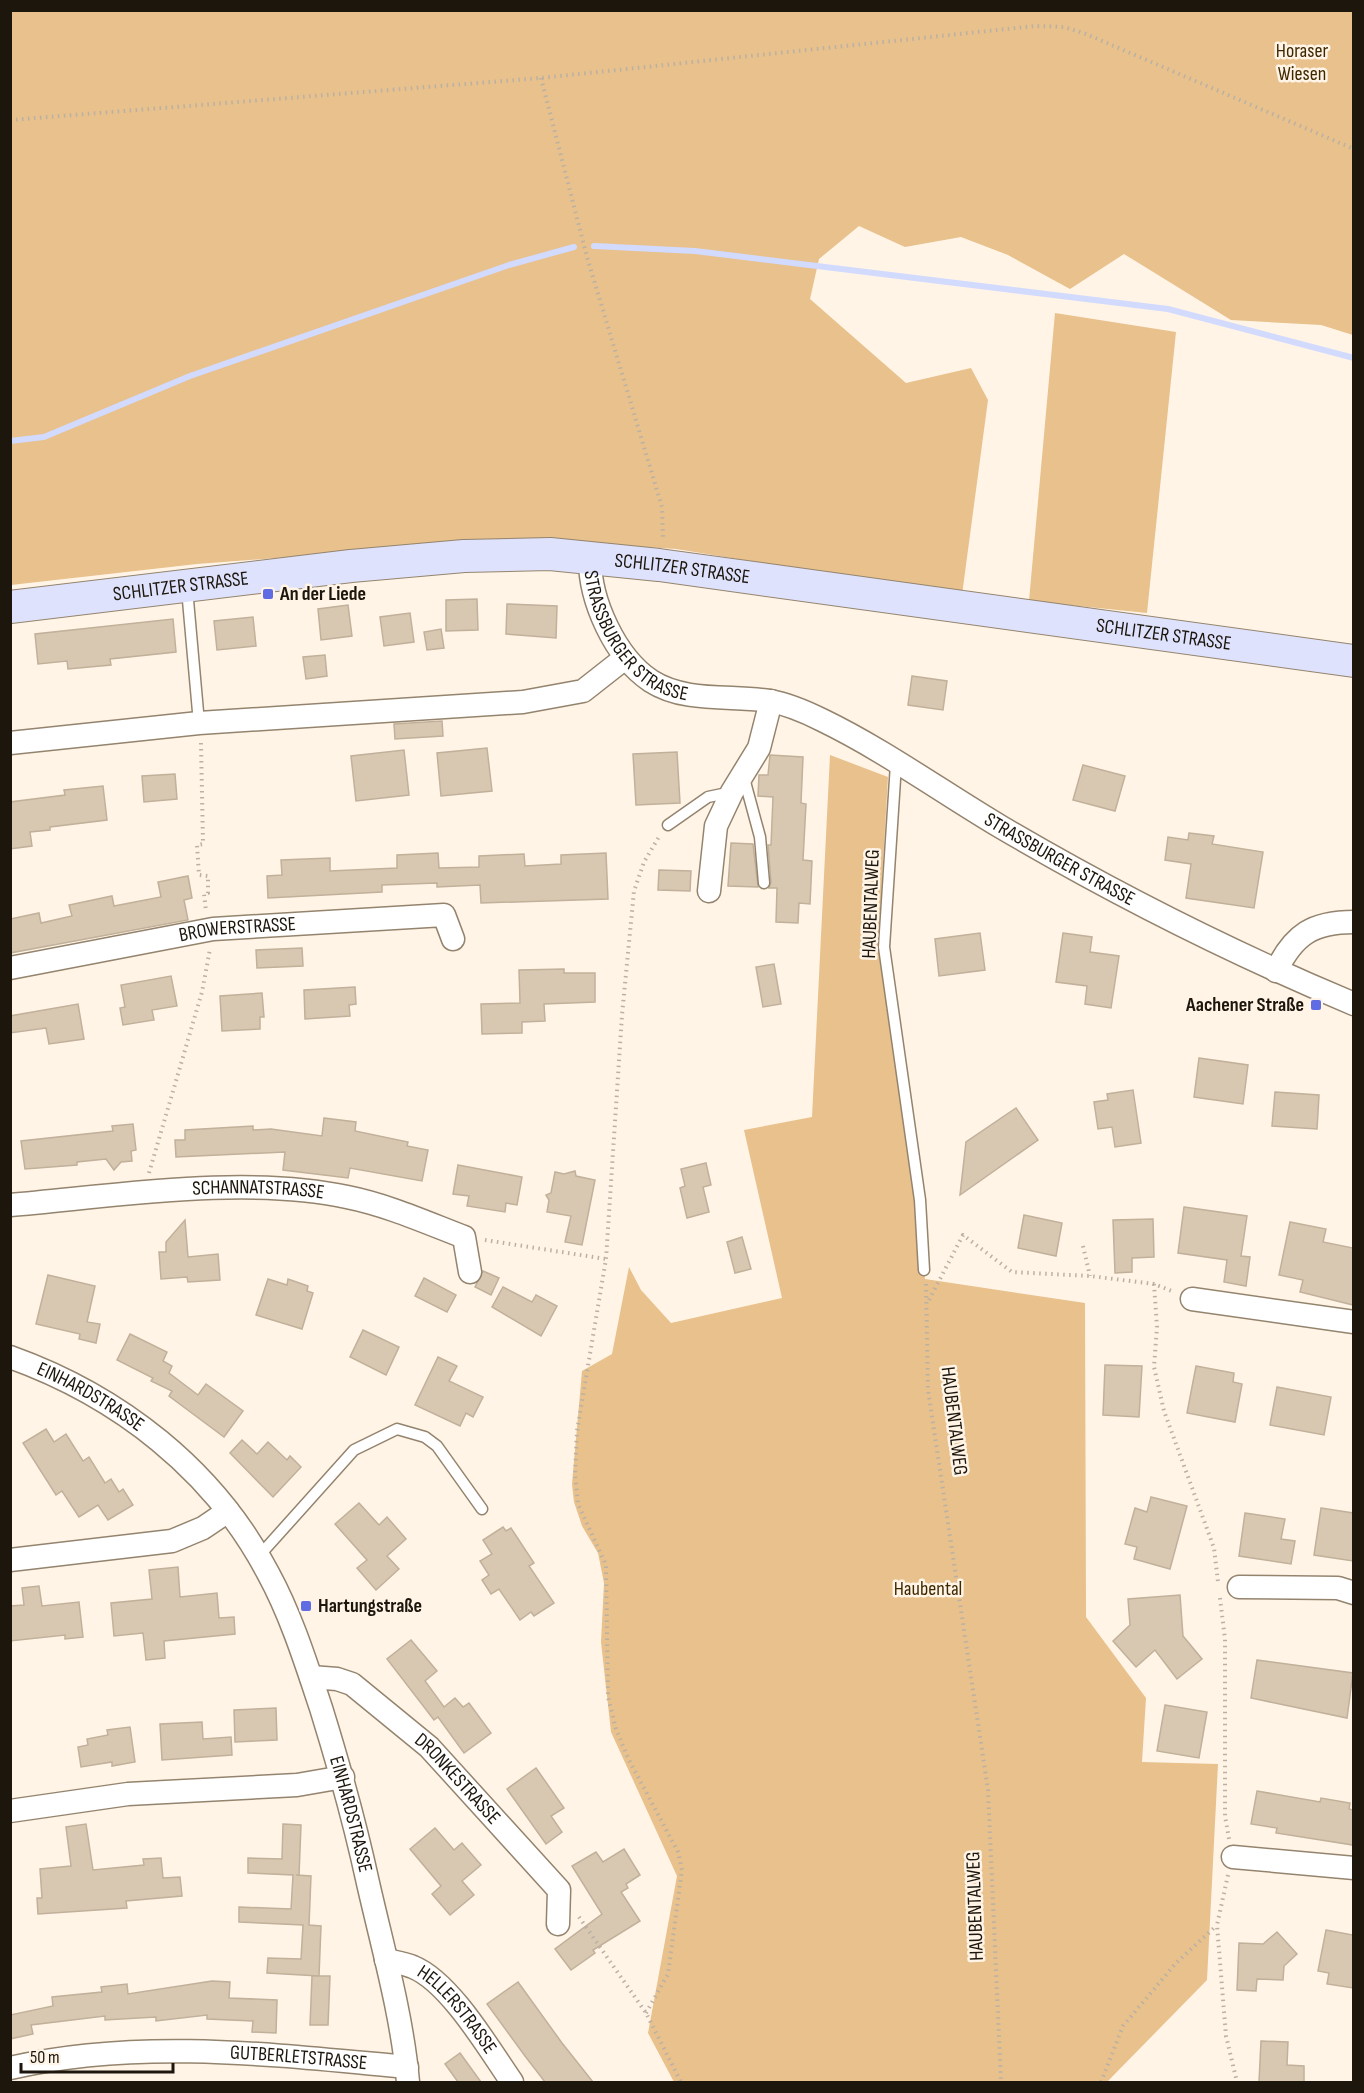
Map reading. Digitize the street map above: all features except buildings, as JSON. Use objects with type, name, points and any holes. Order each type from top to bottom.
[{"type":"main road","name":"SCHLITZER STRASSE","points":[[10,607],[351,566],[464,556],[550,554],[659,565],[1353,661]]},
{"type":"street","name":"STRASSBURGER STRASSE","points":[[590,557],[590,570],[615,644],[625,657],[652,682],[685,693],[771,701],[820,719],[1067,865],[1275,971],[1353,1004]]},
{"type":"street","points":[[10,743],[200,723],[547,698],[583,691],[625,657]]},
{"type":"street","points":[[709,891],[716,826],[759,748],[771,701]]},
{"type":"street","name":"BROWERSTRASSE","points":[[10,968],[213,929],[444,915],[453,939]]},
{"type":"street","points":[[1275,971],[1290,946],[1301,934],[1335,922],[1353,922]]},
{"type":"street","name":"SCHANNATSTRASSE","points":[[10,1204],[240,1188],[289,1189],[345,1196],[374,1203],[464,1237]]},
{"type":"street","points":[[464,1237],[470,1272]]},
{"type":"street","points":[[1192,1299],[1353,1322]]},
{"type":"street","name":"EINHARDSTRASSE","points":[[10,1357],[89,1392],[141,1425],[201,1479],[228,1511],[259,1556],[280,1599],[311,1677],[343,1777],[386,1960],[408,2075]]},
{"type":"street","points":[[10,1560],[172,1541],[203,1528],[228,1511]]},
{"type":"street","points":[[1239,1587],[1338,1588],[1353,1593]]},
{"type":"street","name":"DRONKESTRASSE","points":[[311,1677],[337,1679],[352,1684],[429,1747],[558,1890]]},
{"type":"street","points":[[10,1811],[128,1794],[297,1785],[343,1777]]},
{"type":"street","points":[[1233,1857],[1353,1868]]},
{"type":"street","points":[[558,1890],[558,1924]]},
{"type":"street","name":"HELLERSTRASSE","points":[[386,1960],[412,1967],[434,1980],[470,2022],[512,2082]]},
{"type":"street","name":"GUTBERLETSTRASSE","points":[[10,2068],[79,2055],[159,2051],[283,2056],[408,2075]]},
{"type":"lane","points":[[187,587],[200,723]]},
{"type":"lane","name":"HAUBENTALWEG","points":[[896,764],[884,947],[920,1200],[924,1270]]},
{"type":"lane","points":[[668,825],[708,797],[738,783],[760,837],[764,883]]},
{"type":"lane","points":[[259,1556],[354,1450],[397,1429],[425,1437],[437,1446],[482,1509]]},
{"type":"path","points":[[10,120],[541,78],[1035,26],[1064,27],[1086,34],[1353,149]]},
{"type":"path","points":[[541,78],[587,257],[662,507],[664,533],[659,565]]},
{"type":"path","points":[[143,1194],[202,992],[213,929],[207,918],[204,894],[208,893],[208,876],[199,875],[197,845],[203,844],[202,754]]},
{"type":"path","points":[[645,2013],[668,1974],[682,1870],[678,1852],[629,1760],[616,1729],[608,1697],[606,1565],[578,1504],[575,1443],[606,1259],[622,1015],[634,891],[653,843],[668,825]]},
{"type":"path","points":[[928,1302],[963,1235],[1012,1272],[1090,1276],[1154,1284],[1192,1299]]},
{"type":"path","points":[[464,1237],[606,1259]]},
{"type":"path","points":[[1083,1246],[1090,1276]]},
{"type":"path","name":"HAUBENTALWEG","points":[[924,1270],[928,1302],[928,1390],[988,1790],[1001,2082]]},
{"type":"path","points":[[1154,1284],[1157,1327],[1154,1367],[1164,1411],[1214,1548],[1226,1639],[1225,1816],[1233,1857],[1217,1925],[1226,2036],[1237,2082]]},
{"type":"path","points":[[558,1890],[645,2013],[681,2082]]},
{"type":"path","points":[[1101,2082],[1123,2026],[1176,1963],[1217,1925]]},
{"type":"green space","name":"Horaser Wiesen","points":[[10,11],[1353,11],[1353,335],[1321,325],[1231,320],[1124,254],[1070,289],[1008,255],[961,237],[905,247],[859,226],[819,259],[810,299],[906,383],[971,368],[988,400],[962,595],[676,549],[524,539],[197,564],[11,585]]},
{"type":"green space","points":[[1055,313],[1176,332],[1147,613],[1029,601]]},
{"type":"green space","name":"Haubental","points":[[830,755],[888,777],[879,932],[925,1279],[1085,1303],[1086,1617],[1146,1698],[1142,1762],[1218,1764],[1207,1980],[1107,2082],[674,2082],[648,2033],[677,1876],[611,1732],[601,1642],[604,1583],[598,1553],[582,1526],[574,1502],[572,1484],[582,1371],[612,1354],[629,1267],[641,1290],[671,1323],[782,1298],[744,1130],[812,1117]]},
{"type":"waterway","points":[[594,246],[695,251],[1168,309],[1354,358]]},
{"type":"waterway","points":[[10,441],[44,437],[190,376],[509,265],[574,247]]},
{"type":"place","name":"An der Liede","points":[[268,594]]},
{"type":"place","name":"Aachener Straße","points":[[1316,1005]]},
{"type":"place","name":"Hartungstraße","points":[[306,1606]]}]
